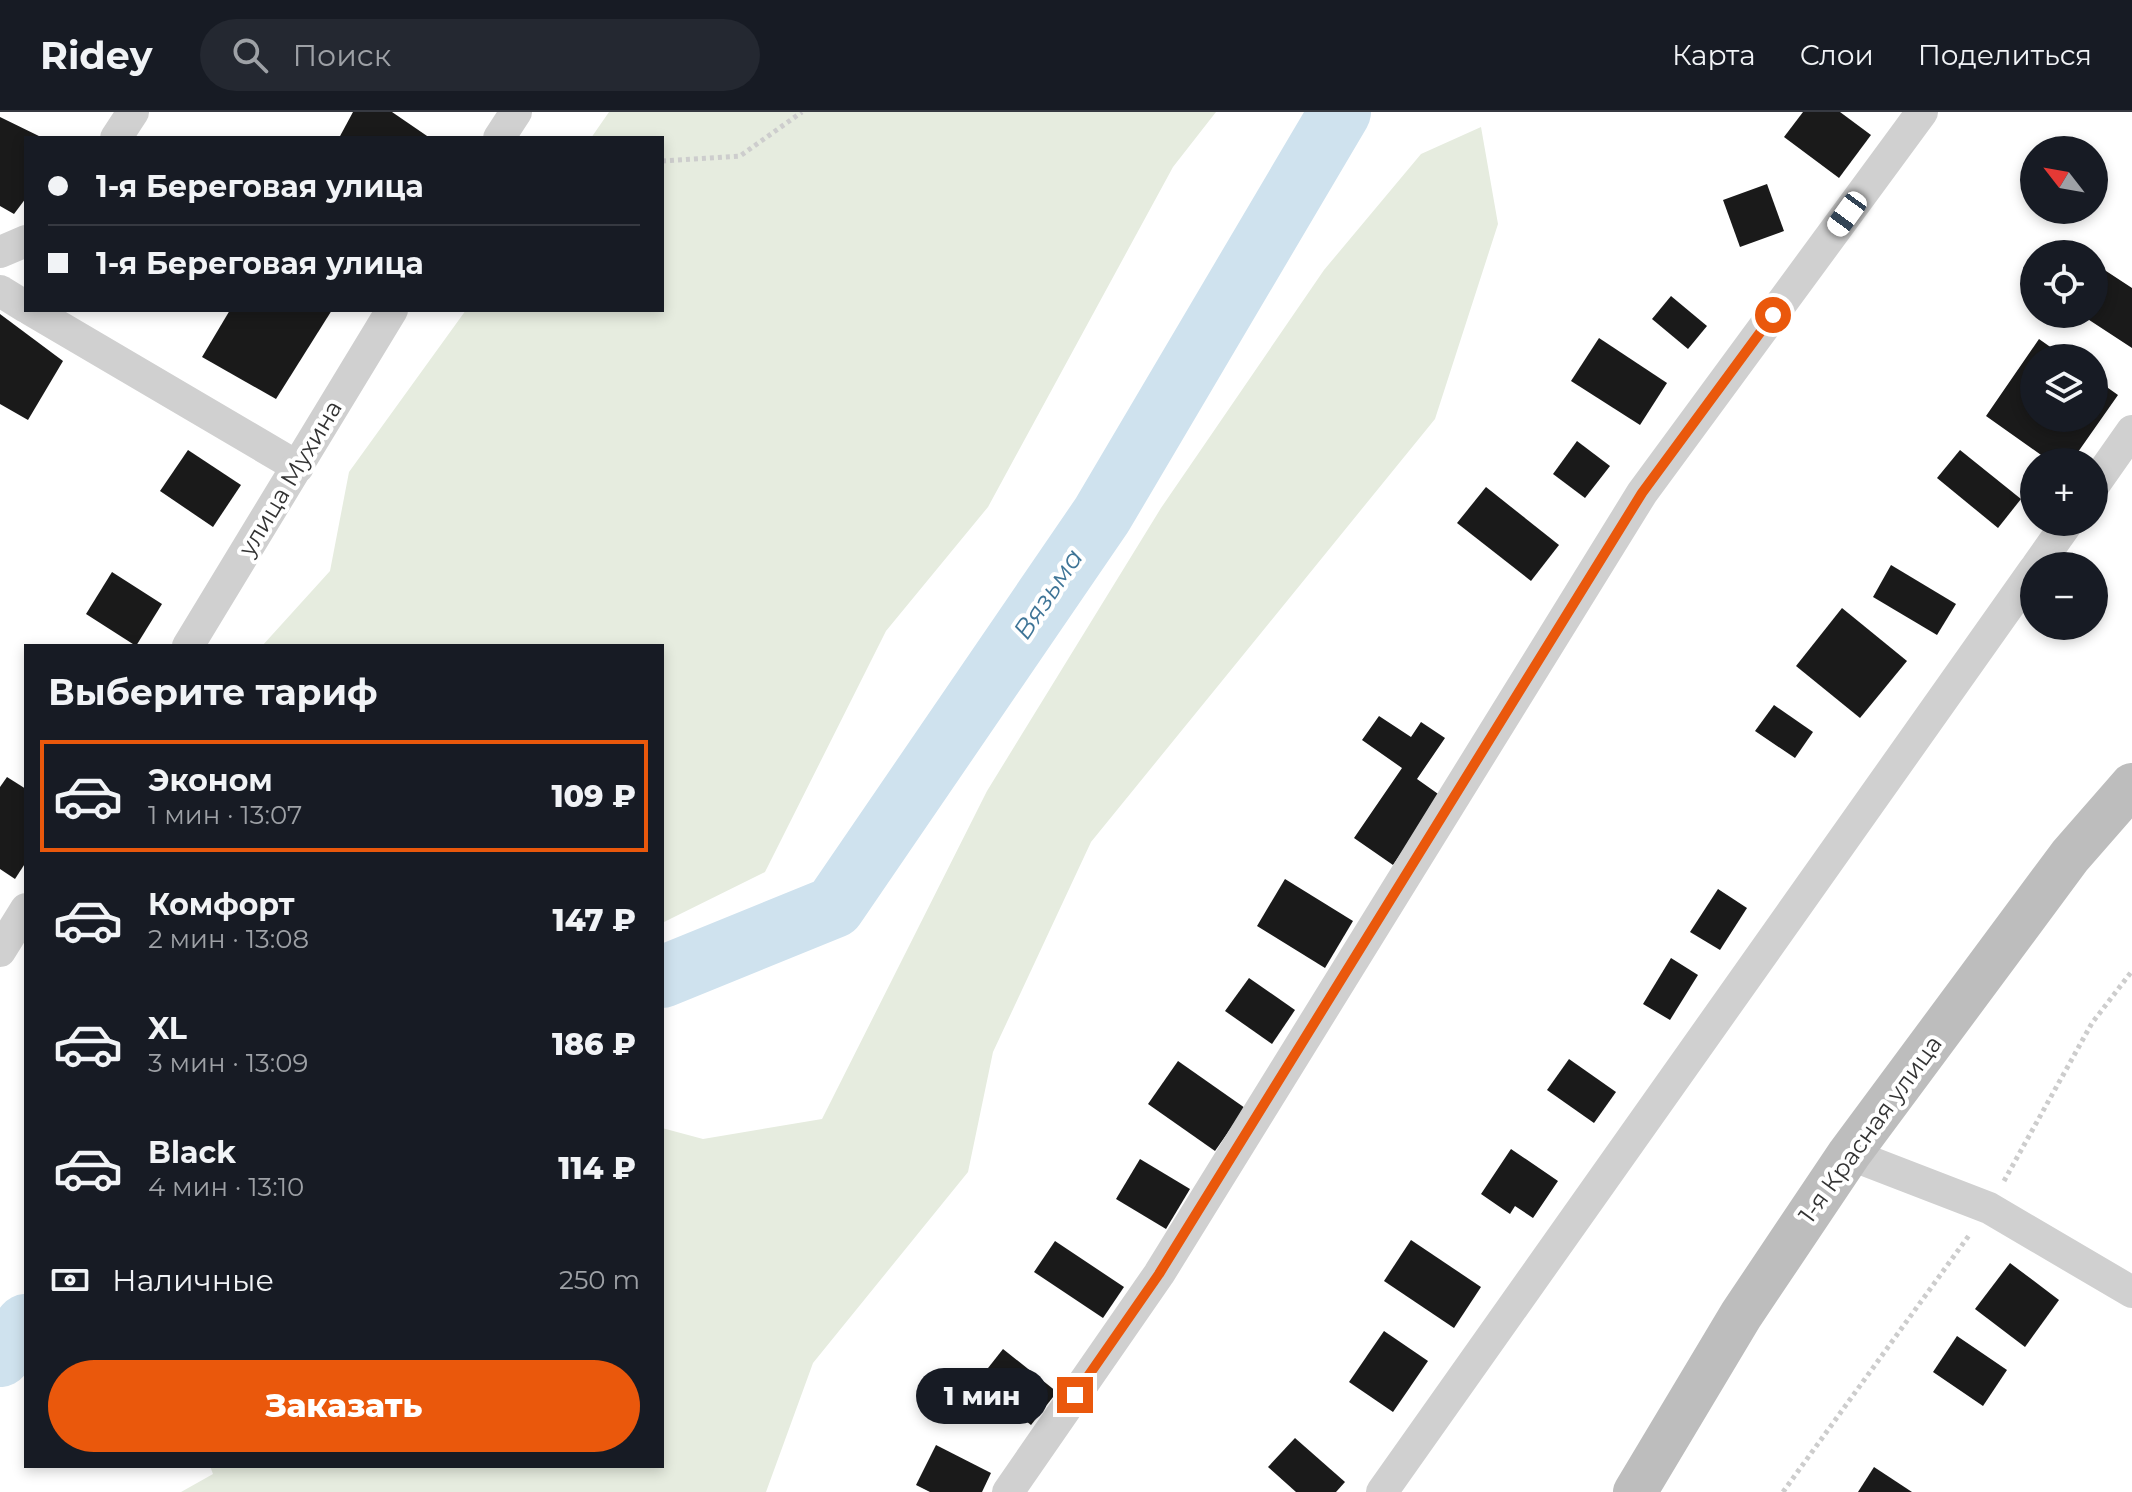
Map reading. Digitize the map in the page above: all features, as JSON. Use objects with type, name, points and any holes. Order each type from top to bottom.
[{"type":"main road","name":"1-я Красная улица","points":[[1635,1492],[1741,1315],[1849,1154],[2070,856],[2132,785]]},
{"type":"street","points":[[117,136],[133,112]]},
{"type":"street","points":[[500,136],[516,112]]},
{"type":"street","points":[[1008,1492],[1159,1274],[1642,493],[1922,112]]},
{"type":"street","points":[[0,252],[24,242]]},
{"type":"street","points":[[0,291],[24,306]]},
{"type":"street","points":[[34,312],[298,467]]},
{"type":"street","name":"улица Мухина","points":[[189,644],[391,312]]},
{"type":"street","points":[[2108,465],[2132,431]]},
{"type":"street","points":[[1382,1492],[2020,589]]},
{"type":"street","points":[[0,951],[24,912]]},
{"type":"street","points":[[1849,1154],[1989,1208],[2132,1292]]},
{"type":"path","points":[[664,161],[740,156],[802,112]]},
{"type":"shaded area","points":[[609,112],[1216,112],[1173,167],[988,507],[886,631],[765,872],[664,922],[664,644],[264,644],[330,571],[349,472],[465,312],[664,312],[664,136],[592,136]]},
{"type":"shaded area","points":[[1481,127],[1498,224],[1435,419],[1091,842],[993,1052],[968,1172],[813,1363],[766,1492],[181,1492],[213,1474],[211,1468],[664,1468],[664,1129],[703,1139],[822,1119],[987,791],[1161,508],[1324,270],[1421,154]]},
{"type":"building","points":[[353,112],[392,112],[427,136],[340,136]]},
{"type":"building","points":[[1803,112],[1840,112],[1871,135],[1839,178],[1784,137]]},
{"type":"building","points":[[0,117],[39,136],[24,136],[24,201],[14,214],[0,206]]},
{"type":"building","points":[[1767,184],[1784,231],[1740,247],[1723,200]]},
{"type":"building","points":[[2108,272],[2132,288],[2132,348],[2101,328],[2108,328]]},
{"type":"building","points":[[1671,296],[1707,326],[1688,349],[1652,319]]},
{"type":"building","points":[[229,312],[331,312],[276,399],[202,357]]},
{"type":"building","points":[[0,314],[63,361],[28,420],[0,404]]},
{"type":"building","points":[[1599,338],[1667,383],[1640,425],[1571,381]]},
{"type":"building","points":[[2020,367],[2020,432],[2092,432],[2081,448],[2031,448],[1986,416]]},
{"type":"building","points":[[2108,388],[2118,395],[2108,409]]},
{"type":"building","points":[[1577,441],[1610,466],[1585,498],[1553,474]]},
{"type":"building","points":[[188,450],[241,485],[213,527],[160,491]]},
{"type":"building","points":[[1960,450],[2020,500],[1998,528],[1937,478]]},
{"type":"building","points":[[1486,487],[1559,545],[1531,581],[1457,523]]},
{"type":"building","points":[[1891,565],[1956,604],[1937,635],[1873,597]]},
{"type":"building","points":[[112,572],[162,604],[137,644],[86,614]]},
{"type":"building","points":[[1842,608],[1907,661],[1860,718],[1796,666]]},
{"type":"building","points":[[1774,705],[1813,732],[1795,758],[1755,731]]},
{"type":"building","points":[[1379,716],[1411,737],[1421,722],[1445,738],[1417,779],[1441,796],[1393,865],[1354,838],[1402,768],[1362,740]]},
{"type":"building","points":[[7,777],[24,788],[24,865],[15,879],[0,869],[0,787]]},
{"type":"building","points":[[1285,879],[1353,921],[1325,968],[1257,926]]},
{"type":"building","points":[[1718,889],[1747,908],[1720,950],[1690,932]]},
{"type":"building","points":[[1671,958],[1698,975],[1670,1020],[1643,1004]]},
{"type":"building","points":[[1249,978],[1295,1010],[1272,1044],[1225,1011]]},
{"type":"building","points":[[1569,1059],[1616,1092],[1594,1123],[1547,1090]]},
{"type":"building","points":[[1178,1061],[1245,1108],[1215,1151],[1148,1104]]},
{"type":"building","points":[[1511,1149],[1558,1181],[1533,1218],[1515,1206],[1510,1214],[1481,1194]]},
{"type":"building","points":[[1140,1159],[1190,1189],[1166,1229],[1116,1199]]},
{"type":"building","points":[[1411,1240],[1481,1287],[1454,1328],[1384,1281]]},
{"type":"building","points":[[1055,1241],[1124,1287],[1103,1318],[1034,1272]]},
{"type":"building","points":[[2010,1263],[2059,1300],[2025,1347],[1975,1309]]},
{"type":"building","points":[[1384,1331],[1428,1361],[1393,1412],[1349,1382]]},
{"type":"building","points":[[1957,1336],[2007,1370],[1983,1406],[1933,1372]]},
{"type":"building","points":[[1003,1349],[1057,1392],[1031,1425],[977,1382]]},
{"type":"building","points":[[1295,1438],[1345,1482],[1336,1492],[1296,1492],[1268,1467]]},
{"type":"building","points":[[936,1445],[991,1473],[982,1492],[930,1492],[916,1485]]},
{"type":"building","points":[[1874,1467],[1912,1492],[1858,1492]]},
{"type":"waterway","name":"Вязьма","points":[[664,976],[834,907],[1102,515],[1340,112]]},
{"type":"waterway","name":"Вязьма","points":[[0,1356],[24,1327]]},
{"type":"route","points":[[1075,1395],[1159,1274],[1642,493],[1773,315]]}]
